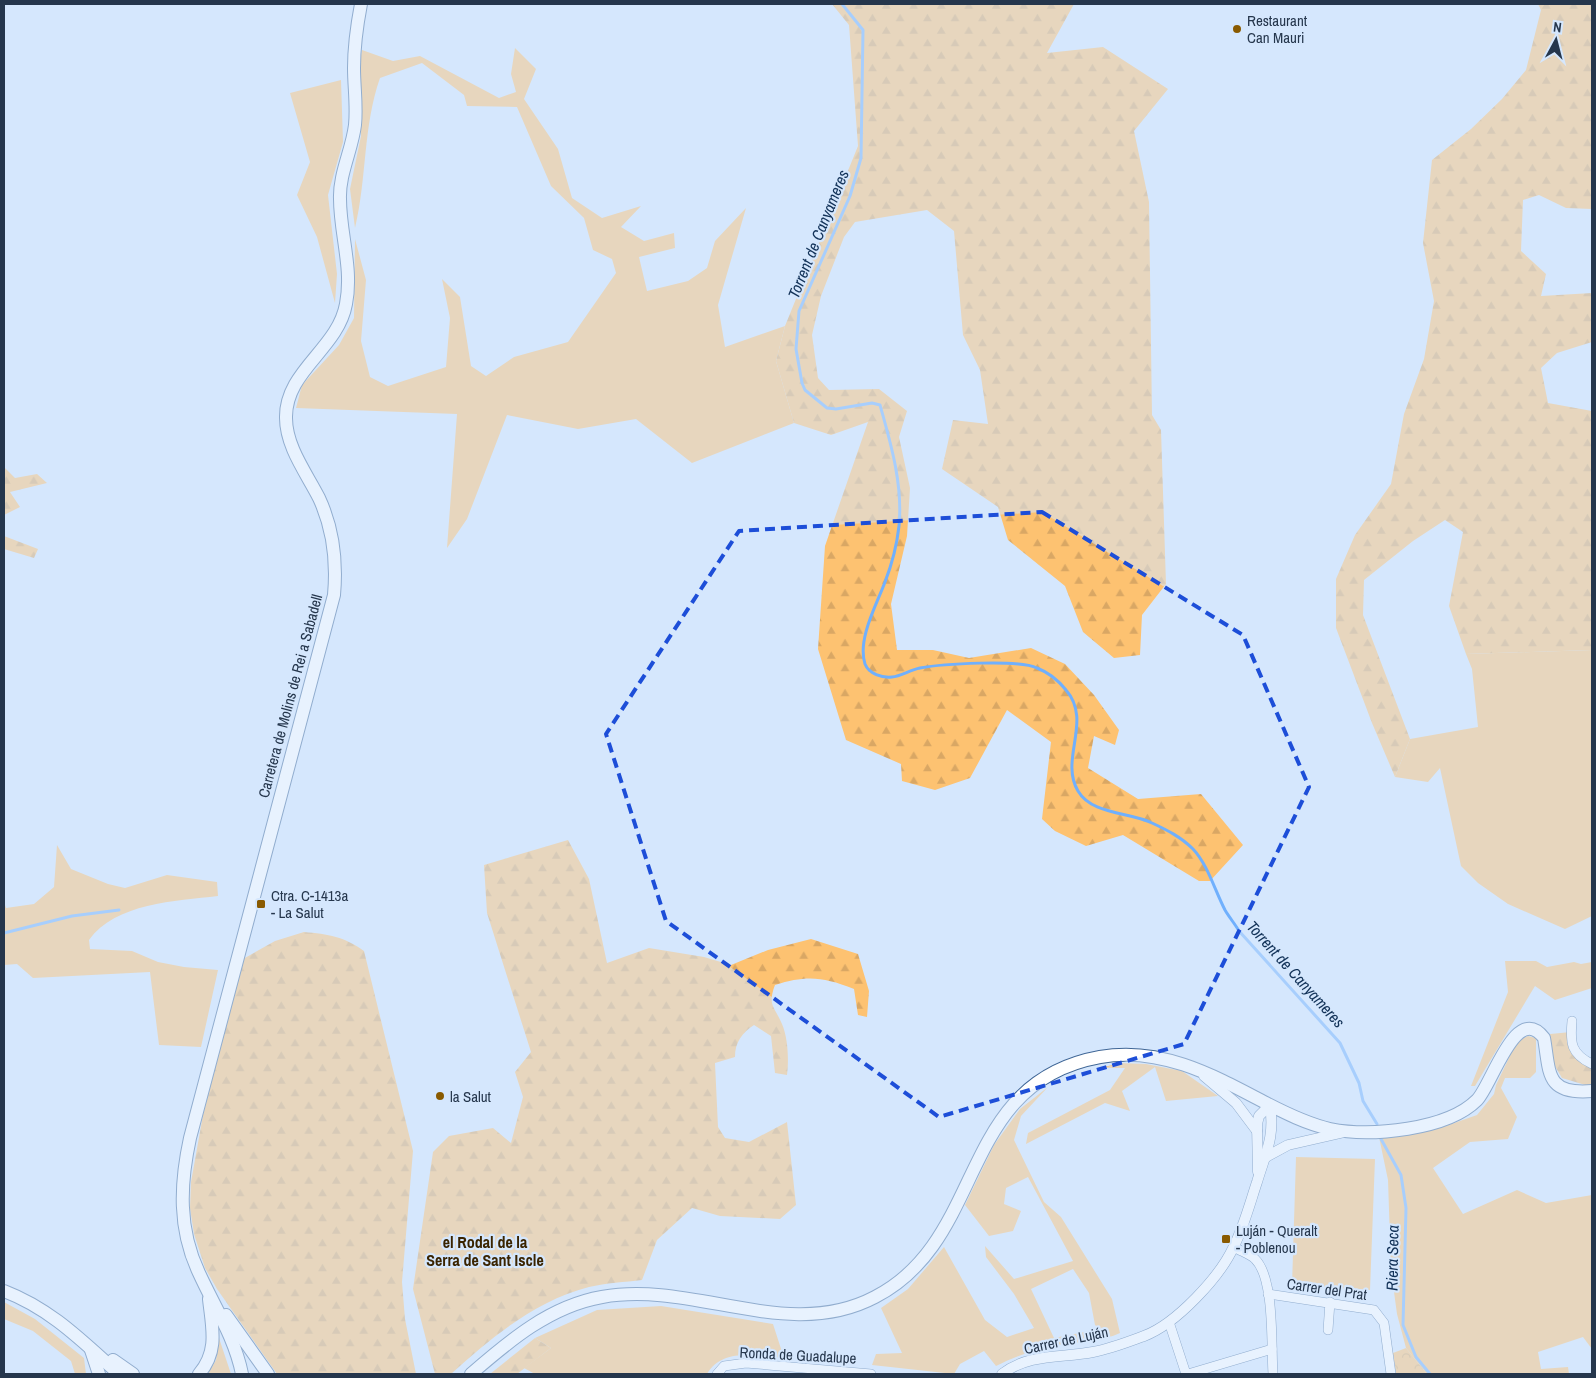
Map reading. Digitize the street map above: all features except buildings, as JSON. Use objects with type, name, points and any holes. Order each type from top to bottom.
[{"type":"main road","name":"Carretera de Molins de Rei a Sabadell","points":[[242,1374],[226,1326],[198,1271],[186,1234],[182,1201],[185,1163],[334,595],[335,572],[330,532],[323,509],[292,444],[286,424],[286,412],[292,387],[333,336],[343,317],[347,302],[348,266],[340,212],[340,190],[355,122],[355,50],[361,4]]},
{"type":"main road","points":[[470,1374],[536,1323],[571,1306],[602,1297],[624,1294],[668,1294],[795,1315],[833,1312],[866,1302],[904,1278],[928,1255],[948,1225],[975,1164],[996,1125],[1014,1103],[1041,1080],[1077,1063],[1119,1054],[1155,1057],[1190,1066],[1306,1122],[1346,1131],[1404,1128],[1445,1120],[1459,1114],[1482,1094],[1513,1037],[1528,1028],[1535,1029],[1544,1038],[1547,1067],[1556,1083],[1575,1091],[1592,1091]]},
{"type":"main road","points":[[4,1291],[20,1297],[54,1317],[88,1344],[133,1374]]},
{"type":"main road","points":[[199,1374],[210,1359],[213,1345],[209,1294]]},
{"type":"main road","points":[[209,1294],[233,1323],[268,1374]]},
{"type":"main road","points":[[88,1344],[98,1374]]},
{"type":"main road","points":[[88,1344],[119,1374]]},
{"type":"street","points":[[1572,1021],[1571,1041],[1577,1054],[1592,1064]]},
{"type":"street","points":[[1190,1066],[1227,1094],[1257,1131]]},
{"type":"street","points":[[1258,1176],[1257,1131],[1260,1116],[1270,1105]]},
{"type":"street","points":[[1258,1176],[1266,1158],[1272,1133],[1270,1105]]},
{"type":"street","points":[[1266,1158],[1288,1145],[1346,1131]]},
{"type":"street","name":"Carrer de Luján","points":[[1002,1374],[1011,1368],[1039,1358],[1094,1352],[1137,1338],[1169,1322],[1209,1284],[1234,1247],[1258,1176]]},
{"type":"street","points":[[1234,1247],[1255,1259],[1264,1276],[1268,1294],[1273,1374]]},
{"type":"street","name":"Carrer del Prat","points":[[1268,1294],[1374,1310],[1384,1323],[1391,1374]]},
{"type":"street","points":[[1328,1330],[1330,1302]]},
{"type":"street","points":[[1169,1322],[1187,1374],[1272,1349]]},
{"type":"street","name":"Ronda de Guadalupe","points":[[717,1374],[724,1366],[746,1363],[802,1371],[872,1374]]},
{"type":"highlighted area","points":[[1042,512],[1243,635],[1309,787],[1184,1044],[939,1117],[666,921],[606,734],[739,531]]},
{"type":"green space","points":[[832,4],[1074,4],[1047,53],[1103,47],[1168,89],[1134,131],[1149,202],[1152,415],[1161,430],[1166,584],[1142,615],[1140,655],[1114,658],[1083,632],[1065,586],[1008,540],[998,507],[942,469],[953,420],[988,424],[980,370],[963,335],[954,231],[927,210],[855,222],[844,237],[821,296],[812,335],[818,378],[829,390],[879,389],[907,411],[899,437],[910,488],[907,536],[891,604],[897,650],[933,650],[969,658],[1031,648],[1065,664],[1094,695],[1119,730],[1115,745],[1094,736],[1088,768],[1138,799],[1201,794],[1243,845],[1210,881],[1199,881],[1123,835],[1086,846],[1055,831],[1042,819],[1051,742],[1007,710],[970,778],[935,790],[902,781],[901,764],[846,740],[818,649],[825,546],[868,422],[831,435],[794,423],[776,361],[785,326],[858,146],[849,25]]},
{"type":"green space","points":[[1538,4],[1592,4],[1592,209],[1566,208],[1539,195],[1523,200],[1521,251],[1546,274],[1541,296],[1592,293],[1592,342],[1557,353],[1541,368],[1548,403],[1592,411],[1592,650],[1466,654],[1449,606],[1463,532],[1445,520],[1413,541],[1364,580],[1363,615],[1410,739],[1395,777],[1372,723],[1336,628],[1336,579],[1355,535],[1391,484],[1404,414],[1424,359],[1434,301],[1423,243],[1432,160],[1471,129],[1502,99],[1526,70],[1541,10]]},
{"type":"green space","points":[[515,48],[536,69],[524,99],[558,149],[572,198],[602,218],[641,206],[621,227],[644,241],[674,233],[675,248],[639,257],[647,291],[688,281],[707,268],[715,241],[746,208],[718,305],[725,347],[785,326],[776,361],[794,423],[692,463],[636,419],[578,429],[507,415],[467,519],[447,548],[457,414],[296,408],[302,385],[339,345],[354,318],[355,239],[366,280],[361,341],[370,377],[388,386],[446,367],[450,318],[442,279],[460,297],[471,366],[486,376],[514,357],[568,342],[616,273],[612,259],[593,250],[584,218],[551,186],[517,107],[467,106],[464,95],[422,63],[380,78],[368,133],[362,190],[355,228],[350,189],[361,136],[360,62],[362,50],[393,61],[420,56],[499,98],[516,92],[511,74]]},
{"type":"green space","points":[[341,80],[343,142],[328,195],[337,274],[335,303],[317,237],[297,195],[310,162],[290,93]]},
{"type":"green space","points":[[4,467],[15,478],[37,474],[47,483],[10,492],[20,507],[4,515]]},
{"type":"green space","points":[[4,536],[38,549],[34,558],[4,549]]},
{"type":"green space","points":[[1592,650],[1592,916],[1565,929],[1508,904],[1478,883],[1461,866],[1440,768],[1428,782],[1395,777],[1410,739],[1478,727],[1472,669],[1466,654]]},
{"type":"green space","points":[[568,840],[589,879],[607,963],[649,948],[704,957],[731,965],[768,950],[811,939],[858,954],[869,991],[867,1017],[858,1015],[854,989],[843,985],[824,980],[806,979],[775,985],[772,1002],[786,1036],[787,1075],[775,1073],[771,1036],[754,1025],[740,1038],[736,1047],[735,1057],[715,1063],[718,1127],[725,1138],[749,1142],[787,1122],[796,1205],[780,1219],[720,1216],[692,1208],[657,1240],[642,1280],[589,1287],[550,1301],[498,1334],[451,1374],[435,1374],[413,1289],[433,1152],[449,1136],[493,1128],[511,1143],[523,1097],[515,1072],[531,1052],[487,913],[484,865]]},
{"type":"green space","points":[[57,845],[71,869],[108,884],[125,888],[167,875],[217,882],[218,896],[166,902],[130,911],[114,918],[100,928],[89,940],[90,949],[132,951],[158,962],[184,967],[218,970],[201,1047],[159,1045],[150,972],[33,978],[17,964],[4,965],[4,902],[6,908],[34,904],[54,887]]},
{"type":"green space","points":[[304,932],[336,937],[350,942],[364,951],[413,1151],[402,1282],[405,1319],[416,1374],[277,1374],[217,1289],[205,1268],[194,1234],[190,1208],[191,1182],[203,1115],[243,959],[275,941]]},
{"type":"green space","points":[[1505,961],[1536,961],[1547,967],[1574,962],[1581,964],[1592,962],[1592,988],[1555,1000],[1535,986],[1475,1086],[1471,1086],[1508,992]]},
{"type":"green space","points":[[1571,1032],[1571,1041],[1592,1064],[1592,1087],[1562,1078],[1553,1063],[1550,1034]]},
{"type":"green space","points":[[1528,1036],[1536,1038],[1536,1072],[1530,1078],[1505,1078],[1501,1088],[1517,1117],[1508,1139],[1470,1142],[1433,1168],[1463,1214],[1517,1190],[1546,1203],[1592,1195],[1592,1349],[1583,1337],[1538,1352],[1541,1369],[1568,1367],[1569,1374],[1427,1374],[1406,1348],[1397,1314],[1391,1270],[1388,1180],[1379,1137],[1440,1128],[1477,1115],[1494,1094],[1496,1085],[1517,1041]]},
{"type":"green space","points":[[1119,1063],[1146,1064],[1182,1071],[1218,1096],[1166,1101],[1155,1067],[1122,1091],[1130,1111],[1105,1103],[1026,1144],[1028,1133],[1110,1090],[1125,1068],[1101,1068]]},
{"type":"green space","points":[[1048,1087],[1021,1116],[1014,1140],[1044,1202],[1061,1217],[1112,1299],[1120,1333],[1100,1339],[1037,1350],[1012,1358],[996,1366],[984,1351],[960,1364],[954,1374],[872,1365],[876,1354],[902,1353],[881,1308],[908,1289],[944,1247],[985,1320],[1007,1337],[1034,1328],[1014,1294],[986,1257],[985,1246],[1014,1279],[1073,1261],[1028,1177],[1006,1188],[1004,1204],[1021,1211],[1013,1231],[989,1236],[965,1205],[994,1145],[1020,1109]],"holes":[[[1073,1269],[1089,1293],[1095,1325],[1100,1329],[1054,1338],[1031,1289]]]},
{"type":"green space","points":[[1296,1157],[1375,1159],[1370,1290],[1292,1285]]},
{"type":"green space","points":[[4,1302],[35,1319],[84,1358],[86,1374],[75,1374],[71,1361],[33,1331],[4,1319]]},
{"type":"green space","points":[[661,1306],[773,1324],[784,1358],[752,1355],[731,1357],[714,1365],[707,1374],[535,1374],[524,1368],[551,1348],[535,1338],[597,1310]]},
{"type":"green space","points":[[219,1338],[231,1374],[208,1374],[216,1360]]},
{"type":"green space","points":[[535,1338],[551,1348],[517,1374],[490,1374]]},
{"type":"green space","points":[[1406,1348],[1427,1374],[1396,1374],[1393,1353]]},
{"type":"waterway","name":"Torrent de Canyameres","points":[[842,4],[863,30],[861,158],[850,196],[799,311],[796,349],[805,390],[827,408],[836,409],[872,403],[880,405],[892,450],[898,480],[899,526],[890,568],[866,633],[863,654],[865,664],[873,673],[888,677],[930,666],[980,663],[1028,665],[1046,672],[1057,680],[1066,690],[1077,714],[1072,766],[1073,779],[1078,791],[1092,805],[1143,819],[1179,837],[1193,849],[1211,878],[1225,910],[1239,931],[1340,1043],[1359,1083],[1363,1101],[1377,1124]]},
{"type":"waterway","points":[[4,933],[72,916],[119,910]]},
{"type":"waterway","name":"Riera Seca","points":[[1381,1139],[1401,1175],[1406,1208],[1403,1325],[1416,1357],[1430,1374]]},
{"type":"place","name":"Restaurant Can Mauri","points":[[1237,29]]},
{"type":"place","name":"Ctra. C-1413a - La Salut","points":[[261,904]]},
{"type":"place","name":"la Salut","points":[[440,1096]]},
{"type":"place","name":"Luján - Queralt - Poblenou","points":[[1226,1239]]},
{"type":"district","name":"el Rodal de la Serra de Sant Iscle","points":[[485,1251]]}]
